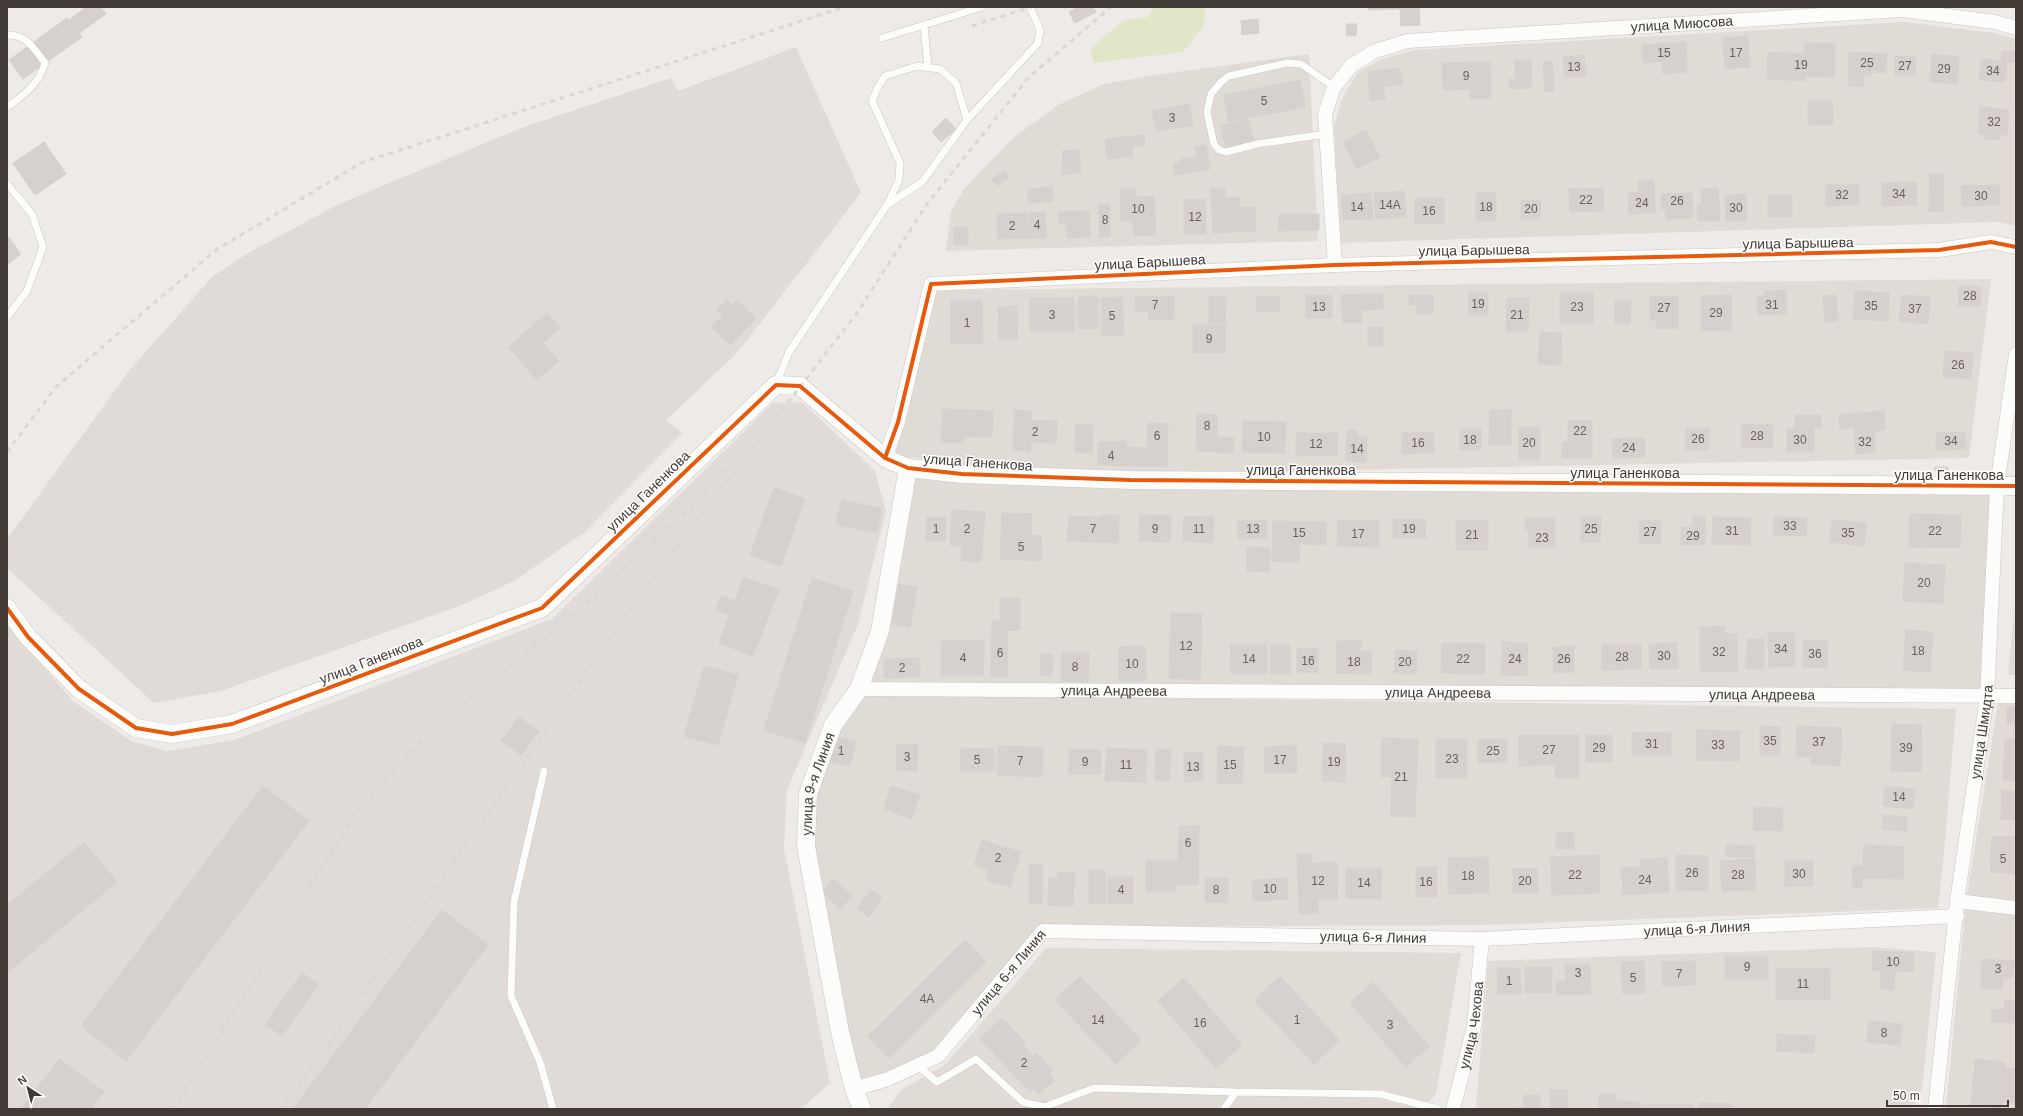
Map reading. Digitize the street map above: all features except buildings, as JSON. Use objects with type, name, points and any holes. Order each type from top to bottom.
[{"type":"street","name":"улица Миюсова","points":[[1334,87],[1351,66],[1375,51],[1408,41],[1902,10],[1995,22],[2016,28]]},
{"type":"street","points":[[1334,87],[1325,114],[1335,265]]},
{"type":"street","name":"улица Барышева","points":[[884,458],[898,422],[931,284],[1335,265],[1939,250],[1991,242],[2016,247]]},
{"type":"street","name":"улица Шмидта","points":[[1936,1109],[1958,901],[1987,697],[1997,486],[2016,354]]},
{"type":"street","name":"улица Ганенкова","points":[[7,608],[28,637],[79,689],[136,728],[172,734],[232,724],[542,608],[776,385],[800,386],[884,458],[908,468],[962,474],[1130,480],[2016,486]]},
{"type":"street","name":"улица 9-я Линия","points":[[862,1109],[854,1089],[840,1032],[806,846],[808,794],[833,725],[859,688],[880,631],[908,468]]},
{"type":"street","name":"улица Андреева","points":[[859,688],[1987,697],[2016,696]]},
{"type":"street","points":[[1958,901],[2016,908]]},
{"type":"street","name":"улица 6-я Линия","points":[[854,1089],[888,1079],[938,1056],[1043,931],[1482,939],[1957,916]]},
{"type":"street","name":"улица Чехова","points":[[1453,1109],[1474,1027],[1482,939]]},
{"type":"lane","points":[[882,38],[982,7]]},
{"type":"lane","points":[[887,205],[922,182],[967,120],[1038,43],[1040,30],[1030,7]]},
{"type":"lane","points":[[924,25],[928,66]]},
{"type":"lane","points":[[7,35],[17,35],[31,44],[45,63],[44,69],[29,91],[7,107]]},
{"type":"lane","points":[[1326,134],[1257,144],[1226,152],[1219,150],[1214,144],[1207,112],[1211,94],[1221,82],[1229,76],[1288,63],[1301,64],[1334,87]]},
{"type":"lane","points":[[776,385],[789,352],[887,205],[899,180],[900,162],[872,101],[885,76],[917,66],[928,66],[940,69],[956,83],[967,120]]},
{"type":"lane","points":[[7,184],[32,214],[43,246],[26,291],[9,311]]},
{"type":"lane","points":[[544,771],[514,902],[511,996],[540,1062],[553,1109]]},
{"type":"lane","points":[[918,1066],[937,1082],[976,1059],[1023,1102],[1044,1107],[1094,1088],[1380,1094],[1438,1109]]},
{"type":"lane","points":[[1224,1109],[1236,1092]]},
{"type":"shaded area","points":[[1904,22],[1994,33],[2016,39],[2016,226],[1998,222],[1340,243],[1334,126],[1343,97],[1358,72],[1382,59],[1414,50]]},
{"type":"shaded area","points":[[796,47],[861,193],[737,353],[666,420],[682,433],[585,532],[514,581],[462,605],[221,691],[154,703],[7,568],[7,539],[129,371],[212,277],[245,255],[339,204],[521,128],[671,78],[678,91]]},
{"type":"shaded area","points":[[1309,54],[1318,241],[946,251],[951,211],[965,188],[1013,138],[1058,105],[1104,84],[1155,75]]},
{"type":"shaded area","points":[[1991,279],[1969,458],[1127,474],[990,469],[895,455],[936,290]]},
{"type":"shaded area","points":[[802,402],[875,471],[886,511],[858,624],[787,790],[784,849],[830,1083],[800,1109],[7,1109],[7,625],[74,702],[133,742],[168,751],[234,740],[552,619],[773,403]]},
{"type":"shaded area","points":[[912,478],[1993,492],[1982,691],[922,689],[870,681]]},
{"type":"shaded area","points":[[2016,594],[2016,675],[2008,675]]},
{"type":"shaded area","points":[[861,694],[1956,709],[1938,908],[1485,925],[1040,927],[936,1053],[893,1073],[858,1082],[810,844],[814,793],[838,727]]},
{"type":"shaded area","points":[[1998,704],[2016,704],[2016,1109],[1946,1109],[1966,901]]},
{"type":"shaded area","points":[[1872,947],[1936,952],[1922,1090],[1911,1109],[1476,1108],[1488,961]]},
{"type":"shaded area","points":[[1046,948],[1461,953],[1436,1094],[1422,1109],[887,1109],[901,1090],[945,1065]]},
{"type":"green space","points":[[1155,7],[1205,7],[1204,26],[1183,52],[1094,63],[1090,49],[1124,20],[1148,17]]},
{"type":"railway","points":[[7,452],[56,387],[216,250],[363,162],[845,7]]},
{"type":"railway","points":[[972,26],[1031,7]]},
{"type":"railway","points":[[280,1109],[333,1037],[650,581],[857,313],[927,204],[1029,77],[1111,7]]},
{"type":"railway","points":[[174,1109],[359,808],[436,726],[572,616],[696,503],[735,461]]},
{"type":"cycle path","points":[[885,458],[898,422],[931,284],[1335,265],[1939,250],[1991,242],[2016,247]]},
{"type":"cycle path","points":[[7,608],[28,637],[79,689],[136,728],[172,734],[232,724],[542,608],[776,385],[800,386],[885,458],[908,468],[962,474],[1130,480],[2016,486]]}]
